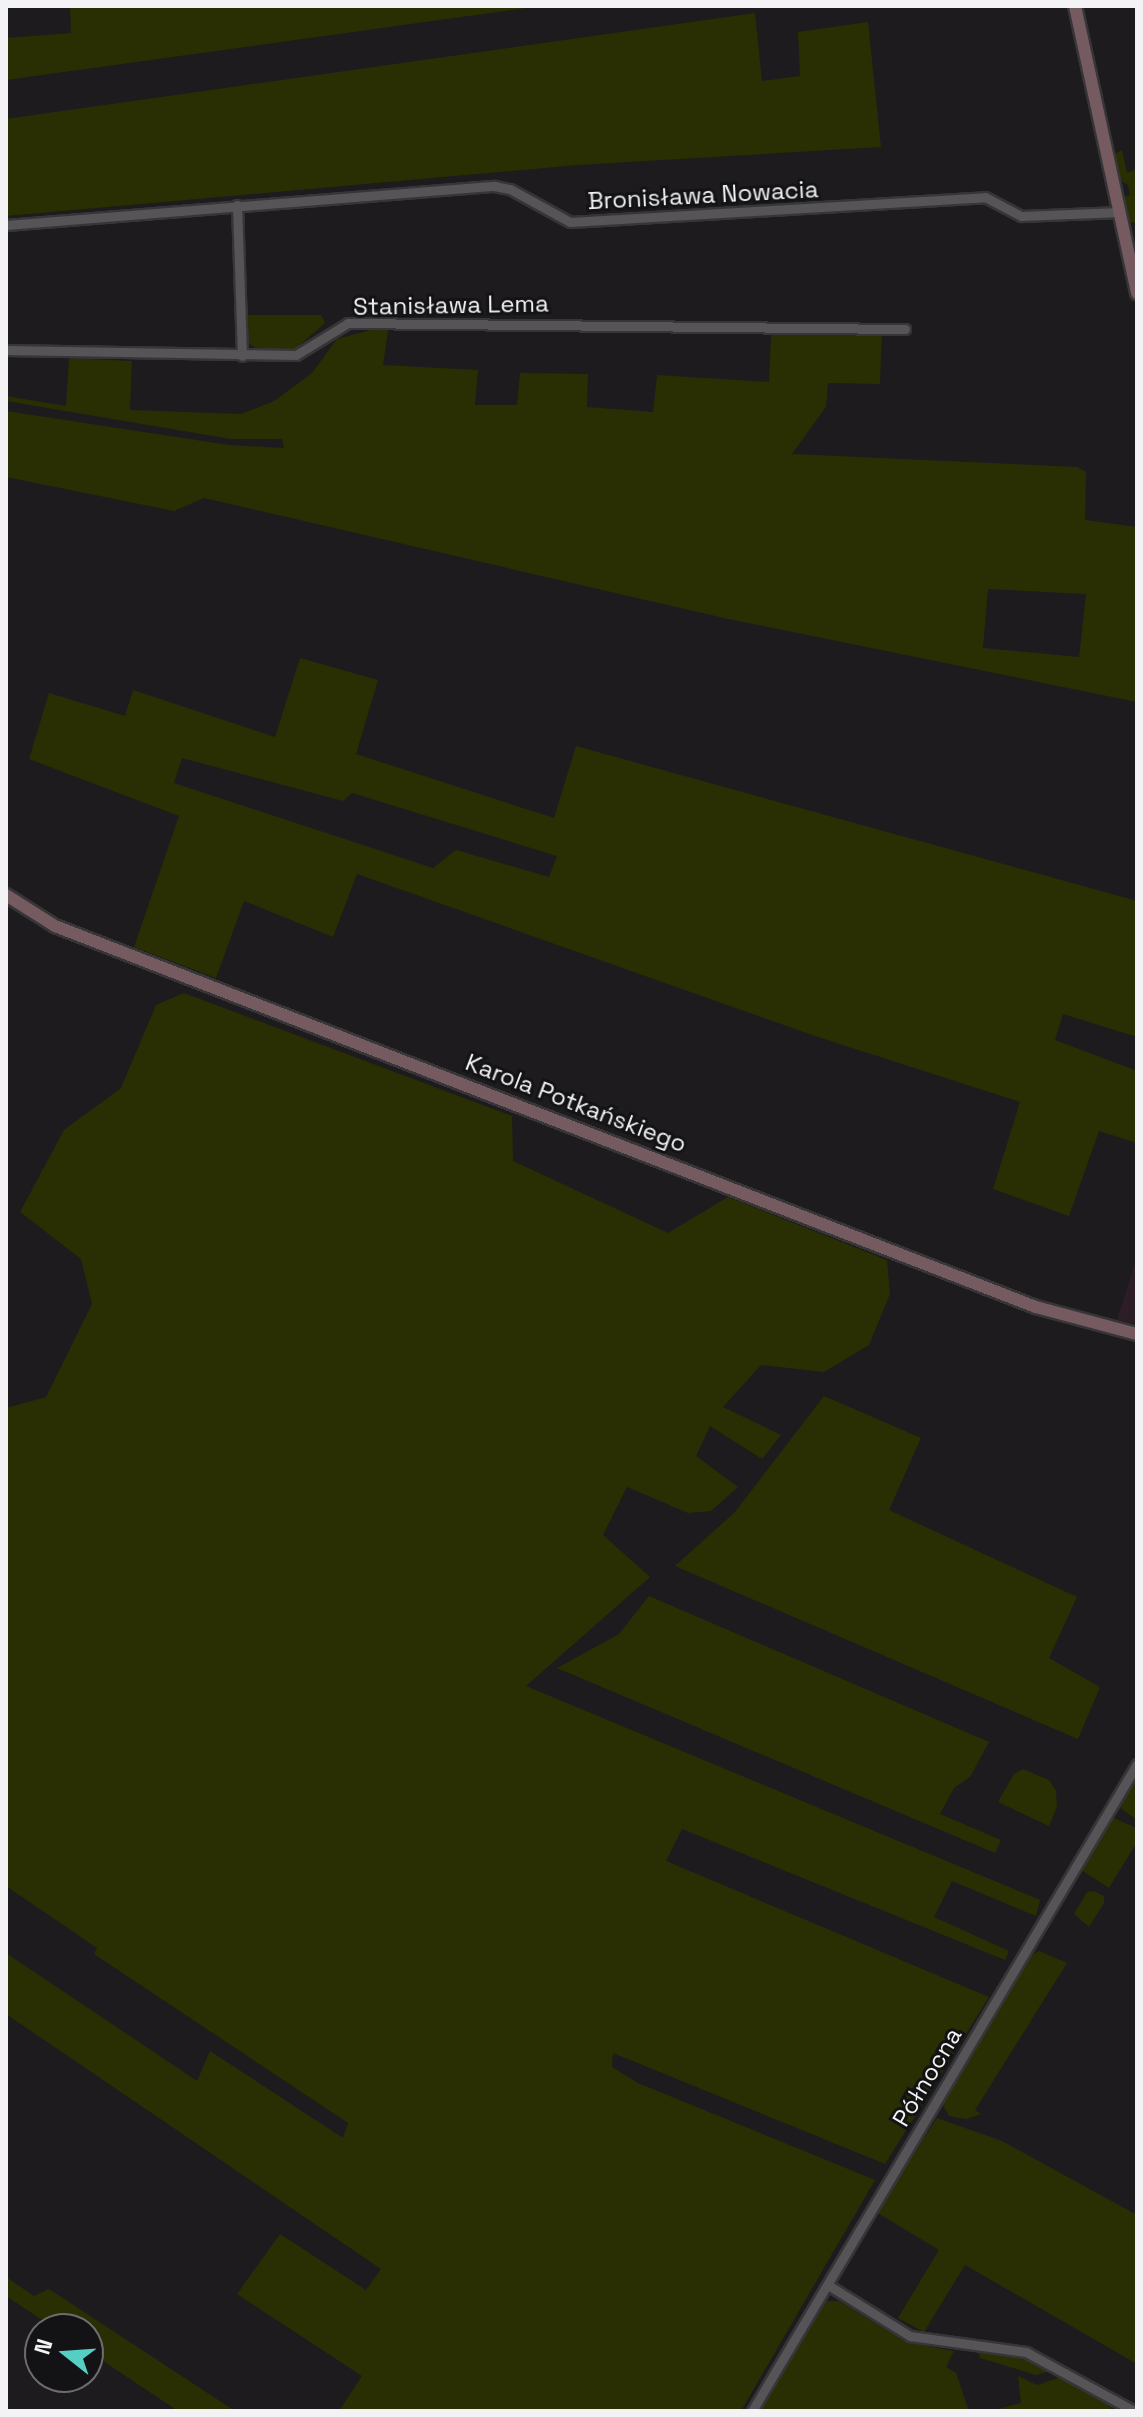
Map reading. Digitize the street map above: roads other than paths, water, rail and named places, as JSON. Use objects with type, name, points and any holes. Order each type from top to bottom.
[{"type":"street","points":[[1075,6],[1137,293]]},
{"type":"street","name":"Bronisława Nowacia","points":[[6,225],[494,186],[510,189],[570,222],[985,197],[1021,216],[1120,212]]},
{"type":"street","points":[[237,205],[242,356]]},
{"type":"street","name":"Stanisława Lema","points":[[6,350],[296,355],[348,323],[905,329]]},
{"type":"street","name":"Karola Potkańskiego","points":[[6,895],[55,926],[1047,1312],[1137,1334]]},
{"type":"street","name":"Północna","points":[[752,2411],[1137,1764]]},
{"type":"street","points":[[828,2285],[910,2336],[1026,2352],[1134,2411]]}]
